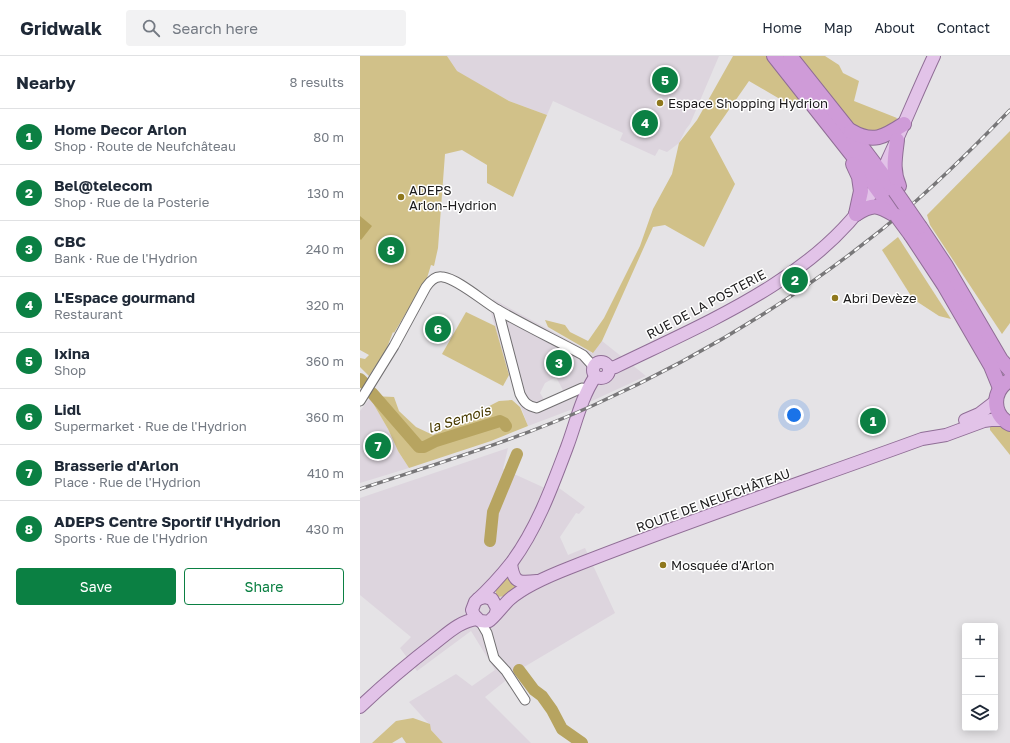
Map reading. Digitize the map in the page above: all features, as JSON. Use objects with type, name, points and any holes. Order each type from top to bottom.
[{"type":"highway","points":[[774,56],[875,186],[889,196],[946,266],[1001,360],[1010,370]]},
{"type":"highway","points":[[790,56],[882,173],[889,196],[903,213]]},
{"type":"highway","points":[[849,130],[870,138],[881,138],[904,124]]},
{"type":"highway","points":[[856,214],[889,196],[895,176],[894,168],[897,140]]},
{"type":"highway","points":[[853,156],[853,162],[859,177],[861,191],[856,214]]},
{"type":"highway","points":[[916,231],[948,292],[991,366],[1002,390],[996,408],[999,415],[1007,422]]},
{"type":"main road","name":"RUE DE LA POSTERIE","points":[[594,372],[600,379],[605,377],[609,373],[609,368],[615,367],[702,324],[769,288],[800,266],[830,241],[856,214],[875,186],[934,56]]},
{"type":"main road","name":"RUE DE LA POSTERIE","points":[[360,697],[402,659],[475,603],[511,564],[539,517],[564,455],[594,372]]},
{"type":"main road","name":"ROUTE DE NEUFCHÂTEAU","points":[[928,438],[940,429],[979,414],[1002,390]]},
{"type":"main road","name":"ROUTE DE NEUFCHÂTEAU","points":[[494,616],[512,597],[540,581],[584,562],[928,438],[946,435],[984,421],[991,420],[1007,422]]},
{"type":"main road","points":[[511,564],[512,575],[519,581],[540,581]]},
{"type":"main road","points":[[360,707],[408,664],[463,622],[478,620],[489,621],[494,616],[497,608],[492,600],[492,590],[496,580]]},
{"type":"main road","points":[[478,620],[474,615],[475,603],[485,597],[492,600]]},
{"type":"main road","name":"ROUTE DE NEUFCHÂTEAU","points":[[492,600],[512,597]]},
{"type":"street","points":[[360,401],[394,346],[430,282],[436,277],[452,280],[498,310],[583,355],[594,372]]},
{"type":"street","points":[[498,310],[520,394],[524,402],[530,407],[537,408],[582,388],[588,390]]},
{"type":"street","points":[[490,647],[494,616]]},
{"type":"street","points":[[478,620],[487,633],[494,658],[506,671],[525,700]]},
{"type":"shaded area","name":"ADEPS Arlon-Hydrion","points":[[360,56],[447,56],[457,71],[509,101],[547,115],[513,197],[487,183],[487,165],[462,150],[445,154],[438,248],[434,266],[431,265],[427,278],[394,333],[393,332],[386,350],[369,376],[360,367],[360,358],[365,359],[369,355],[360,350]]},
{"type":"shaded area","points":[[447,56],[719,56],[690,124],[679,143],[667,152],[659,149],[655,156],[620,140],[623,133],[553,101],[547,115],[509,101],[456,71]]},
{"type":"shaded area","points":[[733,56],[767,56],[801,98],[790,105],[749,81],[710,137],[735,184],[704,247],[665,225],[653,227],[602,341],[593,353],[548,327],[545,320],[565,325],[570,332],[588,341],[604,318],[640,246],[653,209],[672,174],[679,143],[697,120]]},
{"type":"shaded area","points":[[796,56],[825,56],[839,65],[843,73],[859,81],[854,101],[897,118],[894,124],[878,133],[852,127]]},
{"type":"shaded area","points":[[1010,131],[1010,323],[1002,334],[930,225],[927,215]]},
{"type":"shaded area","points":[[360,216],[372,226],[361,240],[360,239]]},
{"type":"shaded area","points":[[898,237],[951,319],[939,316],[913,299],[882,250]]},
{"type":"shaded area","points":[[493,299],[592,353],[602,341],[646,376],[581,406],[528,426],[509,375],[491,313]],"holes":[[[556,377],[564,392],[545,401],[540,393],[545,383]]]},
{"type":"shaded area","points":[[466,312],[495,326],[509,375],[503,386],[442,354]]},
{"type":"shaded area","points":[[372,396],[394,397],[399,411],[416,427],[433,435],[499,401],[512,400],[520,407],[528,426],[491,441],[409,468],[398,451],[388,429],[370,398]]},
{"type":"shaded area","points":[[370,398],[388,429],[398,451],[409,468],[360,483],[360,411]]},
{"type":"shaded area","points":[[994,424],[1010,432],[1010,455],[990,430],[990,425]]},
{"type":"shaded area","points":[[508,448],[503,469],[547,489],[559,488],[585,507],[579,514],[576,513],[560,537],[568,555],[585,548],[615,613],[519,670],[485,697],[531,743],[443,743],[431,730],[429,724],[409,702],[456,674],[472,686],[495,670],[471,631],[417,671],[400,648],[411,637],[360,595],[360,498]]},
{"type":"shaded area","points":[[506,575],[511,582],[519,586],[506,596],[496,597],[496,588]]},
{"type":"shaded area","points":[[413,718],[430,724],[431,730],[443,743],[406,743],[402,737],[392,743],[372,743],[396,721]]},
{"type":"waterway","name":"la Semois","points":[[360,379],[365,384]]},
{"type":"waterway","name":"la Semois","points":[[372,393],[419,447],[424,447],[436,441],[500,421],[506,426]]},
{"type":"waterway","name":"la Semois","points":[[490,541],[493,512],[517,454]]},
{"type":"waterway","name":"la Semois","points":[[519,670],[534,690],[542,696],[552,710],[562,729],[582,743]]},
{"type":"railway","points":[[360,489],[478,450],[566,417],[637,384],[722,339],[803,288],[879,231],[940,179],[1010,110]]},
{"type":"place","name":"Ixina","points":[[665,80]]},
{"type":"place","name":"Espace Shopping Hydrion","points":[[660,103]]},
{"type":"place","name":"L'Espace gourmand","points":[[645,123]]},
{"type":"place","name":"ADEPS Arlon-Hydrion","points":[[401,197]]},
{"type":"place","name":"ADEPS Centre Sportif l'Hydrion","points":[[391,250]]},
{"type":"place","name":"Bel@telecom","points":[[795,280]]},
{"type":"place","name":"Abri Devèze","points":[[835,298]]},
{"type":"place","name":"Lidl","points":[[438,329]]},
{"type":"place","name":"CBC","points":[[559,363]]},
{"type":"place","name":"Home Decor Arlon","points":[[873,421]]},
{"type":"place","name":"Brasserie d'Arlon","points":[[378,446]]},
{"type":"place","name":"Mosquée d'Arlon","points":[[663,565]]}]
